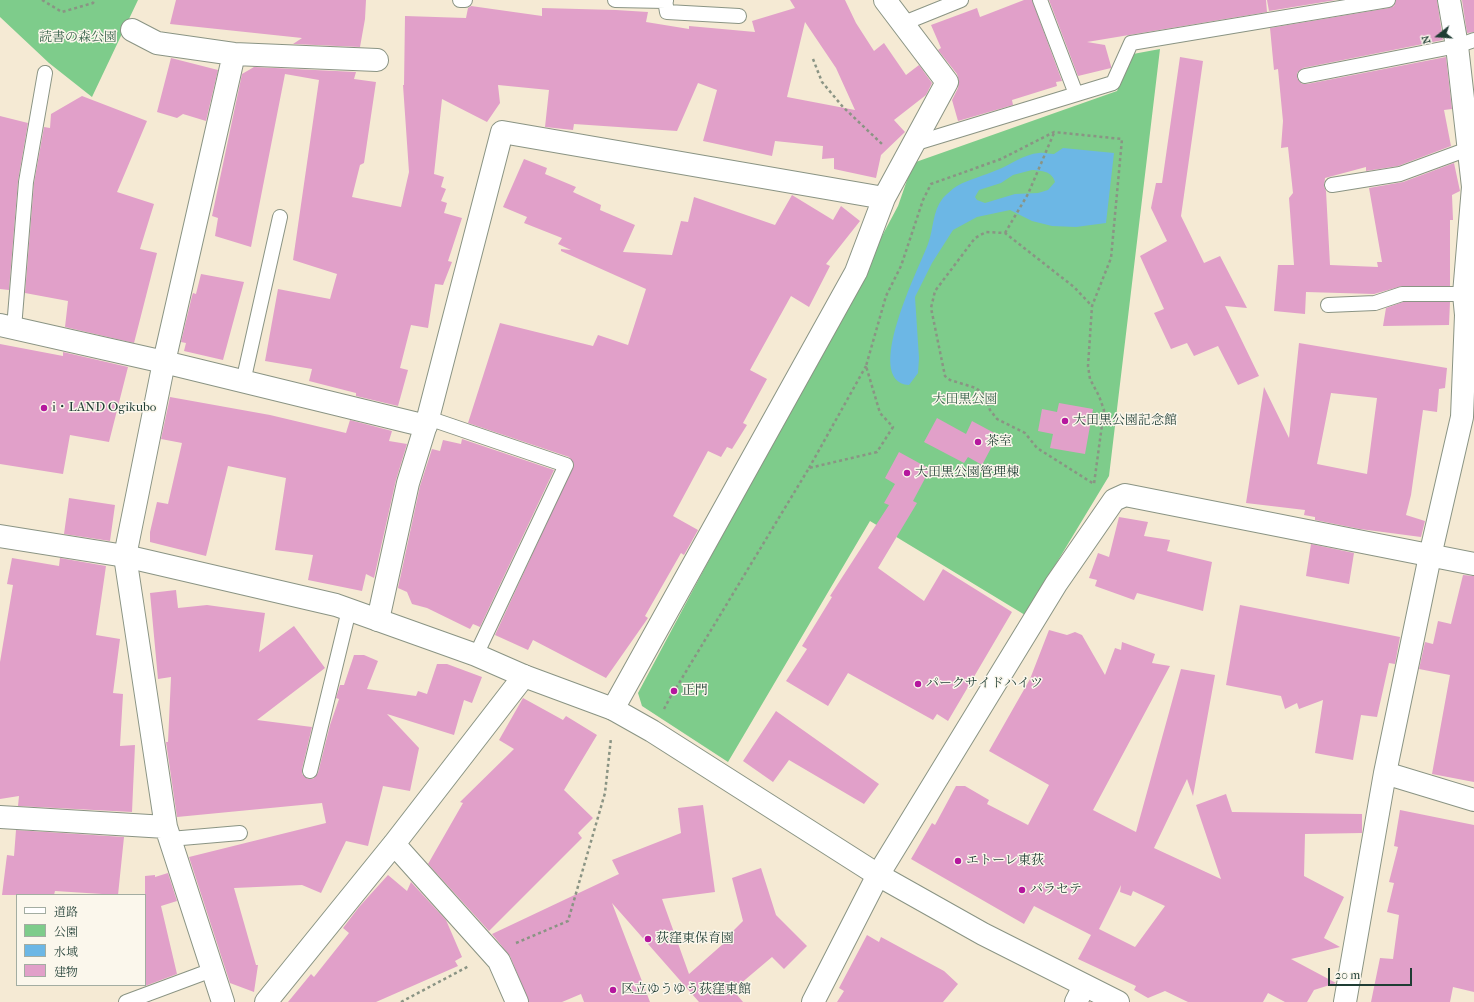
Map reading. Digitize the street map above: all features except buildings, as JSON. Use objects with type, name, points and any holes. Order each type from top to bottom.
[{"type":"street","points":[[613,709],[856,272],[884,198],[947,82],[904,23],[885,0]]},
{"type":"street","points":[[1345,1002],[1385,773],[1430,556],[1462,417],[1473,187],[1468,149],[1465,43],[1449,0]]},
{"type":"street","points":[[132,30],[157,43],[234,54],[377,60]]},
{"type":"street","points":[[223,1002],[168,833],[125,556],[164,362],[234,54]]},
{"type":"street","points":[[378,620],[408,483],[427,422],[502,132],[884,198]]},
{"type":"street","points":[[7,326],[164,362],[243,382],[427,422]]},
{"type":"street","points":[[813,1002],[878,875],[1056,584],[1114,500],[1125,495],[1474,564]]},
{"type":"street","points":[[0,536],[125,556],[336,605],[476,655],[524,676],[613,709],[658,734],[878,875],[983,934],[1080,994],[1118,1002]]},
{"type":"street","points":[[266,1002],[394,844],[524,676]]},
{"type":"street","points":[[1385,773],[1474,800]]},
{"type":"street","points":[[0,817],[168,833]]},
{"type":"street","points":[[394,844],[499,961],[517,1002]]},
{"type":"lane","points":[[460,0],[465,0]]},
{"type":"lane","points":[[616,0],[666,1],[667,12],[739,16]]},
{"type":"lane","points":[[904,23],[962,0]]},
{"type":"lane","points":[[1040,0],[1076,94]]},
{"type":"lane","points":[[913,144],[1113,83],[1131,43],[1388,0]]},
{"type":"lane","points":[[1304,76],[1465,43]]},
{"type":"lane","points":[[7,326],[26,182],[45,74]]},
{"type":"lane","points":[[1332,185],[1400,174],[1468,149]]},
{"type":"lane","points":[[243,382],[280,217]]},
{"type":"lane","points":[[1328,305],[1375,303],[1402,294],[1468,308]]},
{"type":"lane","points":[[427,422],[566,465],[476,655]]},
{"type":"lane","points":[[310,771],[349,610]]},
{"type":"lane","points":[[168,833],[240,833]]},
{"type":"lane","points":[[126,1002],[212,970]]},
{"type":"path","points":[[42,0],[62,12],[93,2],[94,0]]},
{"type":"path","points":[[813,58],[822,82],[843,107],[903,163]]},
{"type":"path","points":[[1005,233],[1028,194],[1054,132]]},
{"type":"path","points":[[676,688],[809,468],[866,366],[886,296],[901,266],[923,200],[931,184],[1001,159],[1054,132],[1122,139],[1111,258],[1092,306],[1088,366],[1090,379],[1099,396],[1104,410],[1094,484],[1037,448],[1025,434],[997,419],[990,410],[985,396],[976,388],[950,380],[943,372],[931,308],[935,291],[975,238],[986,232],[1005,233],[1074,287],[1092,306]]},
{"type":"path","points":[[809,468],[877,452],[893,427],[880,413],[866,366]]},
{"type":"path","points":[[401,1002],[492,954],[568,921],[605,793],[613,709]]},
{"type":"green space","name":"読書の森公園","points":[[0,0],[138,0],[92,97],[49,63],[0,17]]},
{"type":"green space","name":"大田黒公園","points":[[1160,49],[1109,476],[1025,615],[870,521],[728,762],[642,706],[638,693],[898,206],[913,163],[1117,91],[1133,54]]},
{"type":"water","points":[[1063,148],[1114,153],[1106,223],[1076,227],[1052,226],[1032,221],[1010,210],[977,217],[953,230],[932,263],[915,297],[919,358],[918,373],[909,385],[896,379],[891,365],[892,345],[906,297],[930,238],[939,203],[953,189],[972,179],[1033,154],[1054,154]],"holes":[[[1032,170],[1046,172],[1054,178],[1055,182],[1048,190],[1038,193],[1015,194],[985,203],[977,200],[975,197],[979,190],[1001,183],[1013,175]]]},
{"type":"place","name":"i・LAND Ogikubo","points":[[44,408]]},
{"type":"place","name":"大田黒公園記念館","points":[[1065,421]]},
{"type":"place","name":"茶室","points":[[978,442]]},
{"type":"place","name":"大田黒公園管理棟","points":[[907,473]]},
{"type":"place","name":"パークサイドハイツ","points":[[918,684]]},
{"type":"place","name":"正門","points":[[674,691]]},
{"type":"place","name":"エトーレ東荻","points":[[958,861]]},
{"type":"place","name":"パラセテ","points":[[1022,890]]},
{"type":"place","name":"荻窪東保育園","points":[[648,939]]},
{"type":"place","name":"区立ゆうゆう荻窪東館","points":[[613,990]]}]
